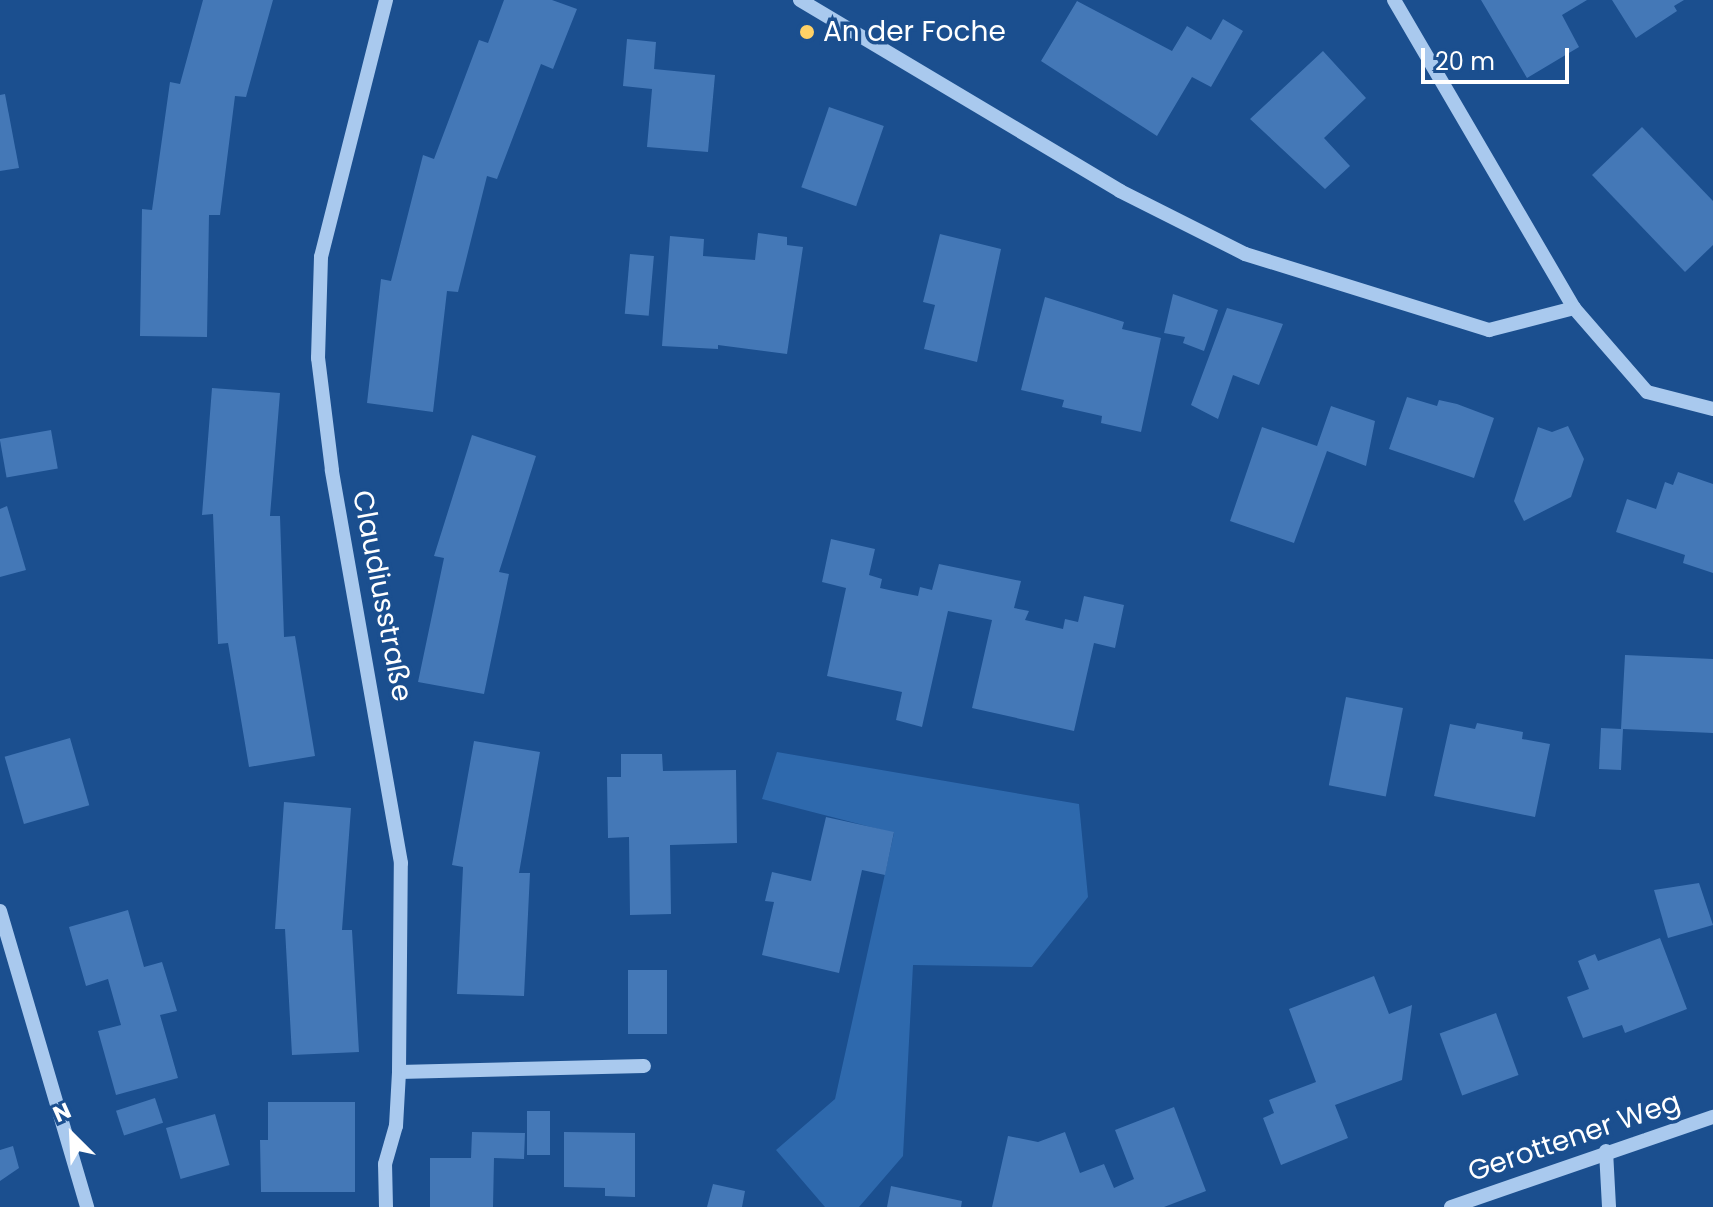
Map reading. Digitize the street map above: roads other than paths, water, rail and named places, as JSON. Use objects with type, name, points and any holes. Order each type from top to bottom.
[{"type":"street","name":"Claudiusstraße","points":[[386,0],[321,257],[318,358],[332,470],[401,863],[399,1072],[396,1126],[385,1164],[386,1207]]},
{"type":"street","points":[[800,0],[1120,191],[1245,254],[1489,330],[1574,308]]},
{"type":"street","points":[[1394,0],[1574,308],[1647,392],[1713,409]]},
{"type":"street","points":[[0,911],[87,1207]]},
{"type":"street","points":[[399,1072],[644,1066]]},
{"type":"street","name":"Gerottener Weg","points":[[1451,1207],[1606,1151],[1713,1117]]},
{"type":"street","points":[[1606,1151],[1609,1207]]},
{"type":"place","name":"An der Foche","points":[[807,32]]}]
